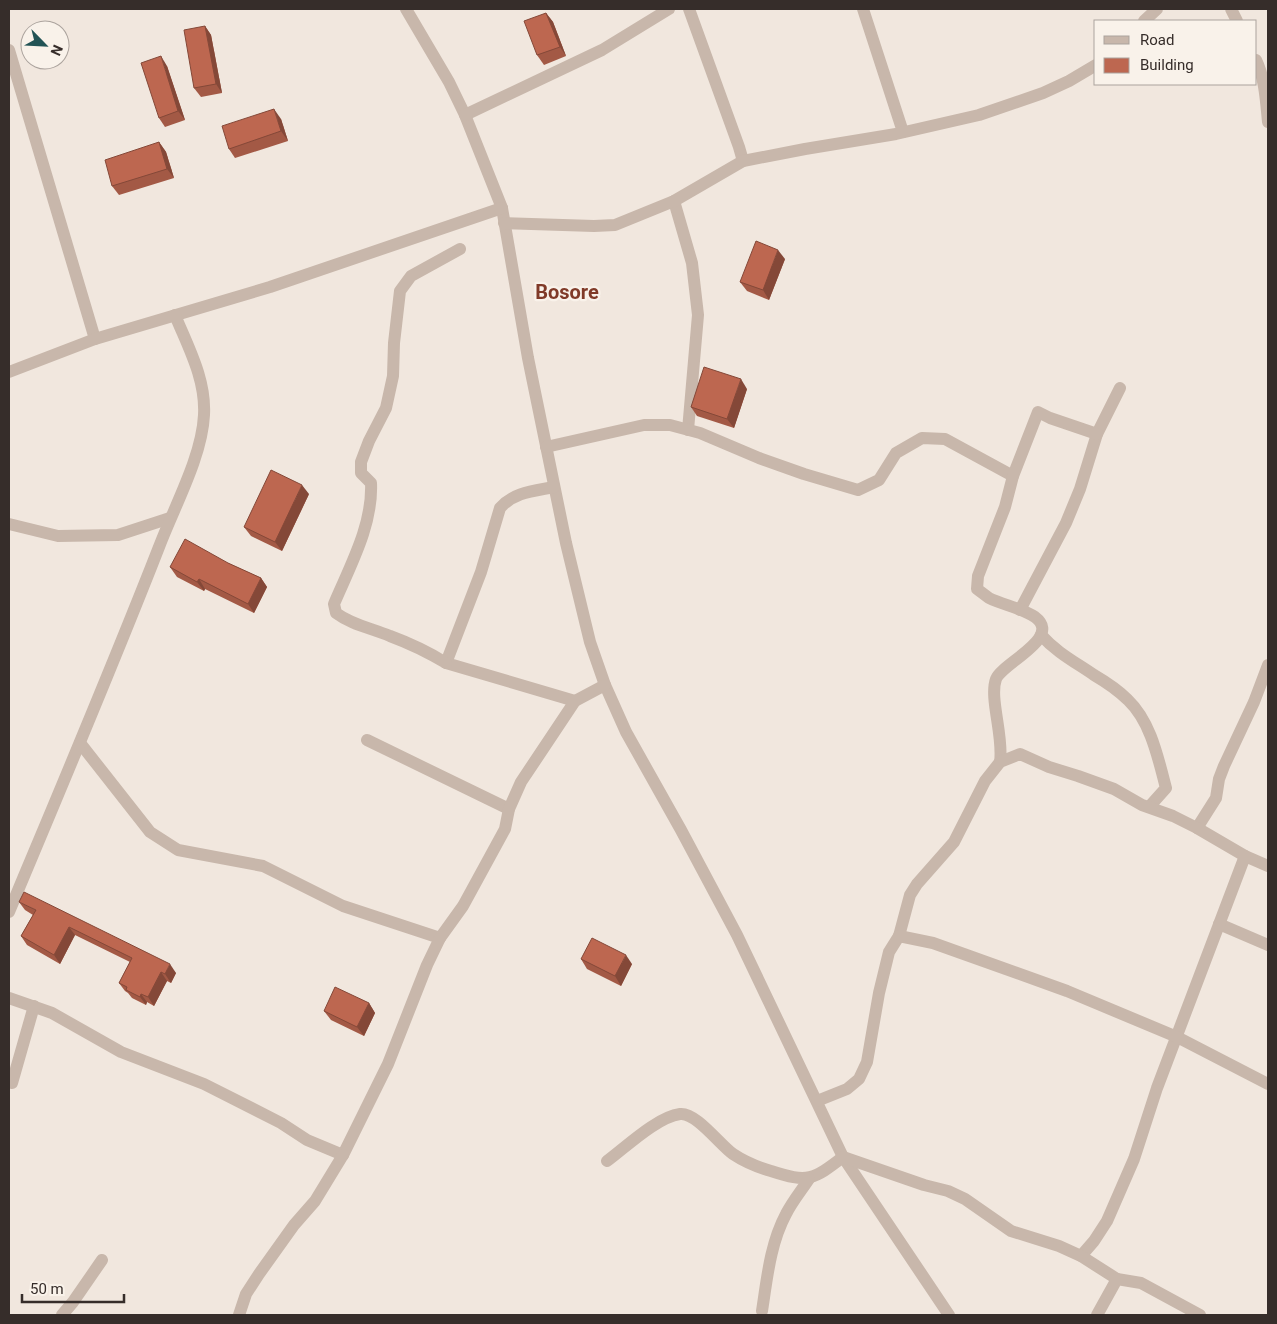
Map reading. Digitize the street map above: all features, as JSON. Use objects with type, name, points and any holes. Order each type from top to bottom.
[{"type":"street","points":[[406,9],[449,82],[465,115],[502,208],[546,447],[579,604],[605,685],[626,732],[736,934],[843,1157],[949,1315]]},
{"type":"street","points":[[465,115],[602,50],[669,9]]},
{"type":"street","points":[[689,9],[743,162]]},
{"type":"street","points":[[863,9],[903,132]]},
{"type":"street","points":[[1145,20],[1156,9]]},
{"type":"street","points":[[9,50],[94,339]]},
{"type":"street","points":[[1257,62],[1266,97],[1268,122]]},
{"type":"street","points":[[504,223],[589,226],[615,224],[674,201],[743,162],[903,132],[979,115],[1043,93],[1094,67]]},
{"type":"street","points":[[674,201],[692,263],[698,315],[688,430]]},
{"type":"street","points":[[9,372],[94,339],[270,287],[502,208]]},
{"type":"street","points":[[460,249],[411,276],[400,290],[394,343],[393,376],[386,408],[369,440],[361,462],[362,473],[371,483],[372,500],[365,528],[334,604],[336,613],[346,621],[389,635],[446,662],[575,701]]},
{"type":"street","points":[[9,912],[80,744],[198,452],[204,415],[202,380],[175,315]]},
{"type":"street","points":[[1020,610],[1066,523],[1080,489],[1097,434],[1120,388]]},
{"type":"street","points":[[1097,434],[1038,412],[1013,476],[1005,507],[978,576],[977,589],[990,598],[1036,618],[1041,625],[1042,635],[1052,648],[1115,688],[1143,718],[1158,757],[1166,788],[1148,807]]},
{"type":"street","points":[[546,447],[644,425],[670,425],[700,433],[784,467],[858,490],[879,480],[896,453],[922,438],[946,439],[1013,476]]},
{"type":"street","points":[[446,662],[480,572],[500,508],[517,494],[554,487]]},
{"type":"street","points":[[9,524],[58,536],[118,535],[170,518]]},
{"type":"street","points":[[1000,762],[1000,734],[994,688],[996,678],[1003,668],[1033,648],[1042,635]]},
{"type":"street","points":[[1196,828],[1216,798],[1222,772],[1254,702],[1268,665]]},
{"type":"street","points":[[239,1315],[246,1294],[259,1274],[294,1225],[315,1201],[343,1155],[388,1064],[427,965],[440,938],[463,906],[505,829],[509,809],[520,782],[575,701],[605,685]]},
{"type":"street","points":[[367,740],[509,809]]},
{"type":"street","points":[[80,744],[150,832],[178,850],[263,866],[343,906],[440,938]]},
{"type":"street","points":[[817,1101],[847,1089],[859,1079],[867,1062],[879,993],[889,952],[899,936],[910,895],[954,842],[985,781],[1000,762],[1020,754],[1049,767],[1078,776],[1173,816],[1268,866]]},
{"type":"street","points":[[1081,1256],[1107,1221],[1134,1159],[1157,1088],[1246,856]]},
{"type":"street","points":[[1219,924],[1268,945]]},
{"type":"street","points":[[899,936],[933,943],[1130,1016],[1177,1037],[1268,1084]]},
{"type":"street","points":[[9,998],[52,1013],[121,1052],[204,1084],[281,1123],[307,1140],[343,1155]]},
{"type":"street","points":[[12,1082],[34,1006]]},
{"type":"street","points":[[607,1161],[664,1118],[682,1113],[692,1117],[732,1154],[753,1166],[793,1178],[809,1179]]},
{"type":"street","points":[[843,1157],[965,1198],[1011,1231],[1059,1246],[1081,1256],[1117,1279],[1141,1284],[1200,1315]]},
{"type":"street","points":[[762,1311],[771,1256],[778,1231],[786,1214],[809,1179],[843,1157]]},
{"type":"street","points":[[62,1315],[102,1260]]},
{"type":"street","points":[[1097,1315],[1117,1279]]},
{"type":"building","points":[[546,13],[560,47],[537,55],[524,21]]},
{"type":"building","points":[[205,26],[216,84],[194,88],[184,30]]},
{"type":"building","points":[[161,56],[178,111],[159,118],[141,63]]},
{"type":"building","points":[[274,109],[281,131],[229,149],[222,126]]},
{"type":"building","points":[[159,142],[167,169],[112,186],[105,160]]},
{"type":"building","points":[[756,241],[778,250],[763,290],[740,282]]},
{"type":"building","points":[[704,367],[741,379],[727,419],[691,407]]},
{"type":"building","points":[[271,470],[302,485],[275,542],[244,527]]},
{"type":"building","points":[[185,539],[228,563],[261,578],[248,604],[199,579],[197,582],[170,567]]},
{"type":"building","points":[[24,892],[170,964],[165,974],[161,972],[148,997],[141,994],[140,997],[126,990],[127,987],[119,983],[132,958],[69,927],[54,955],[21,936],[36,910],[19,902]]},
{"type":"building","points":[[592,938],[626,955],[615,976],[581,959]]},
{"type":"building","points":[[335,987],[369,1003],[357,1027],[324,1011]]},
{"type":"district","name":"Bosore","points":[[567,292]]}]
